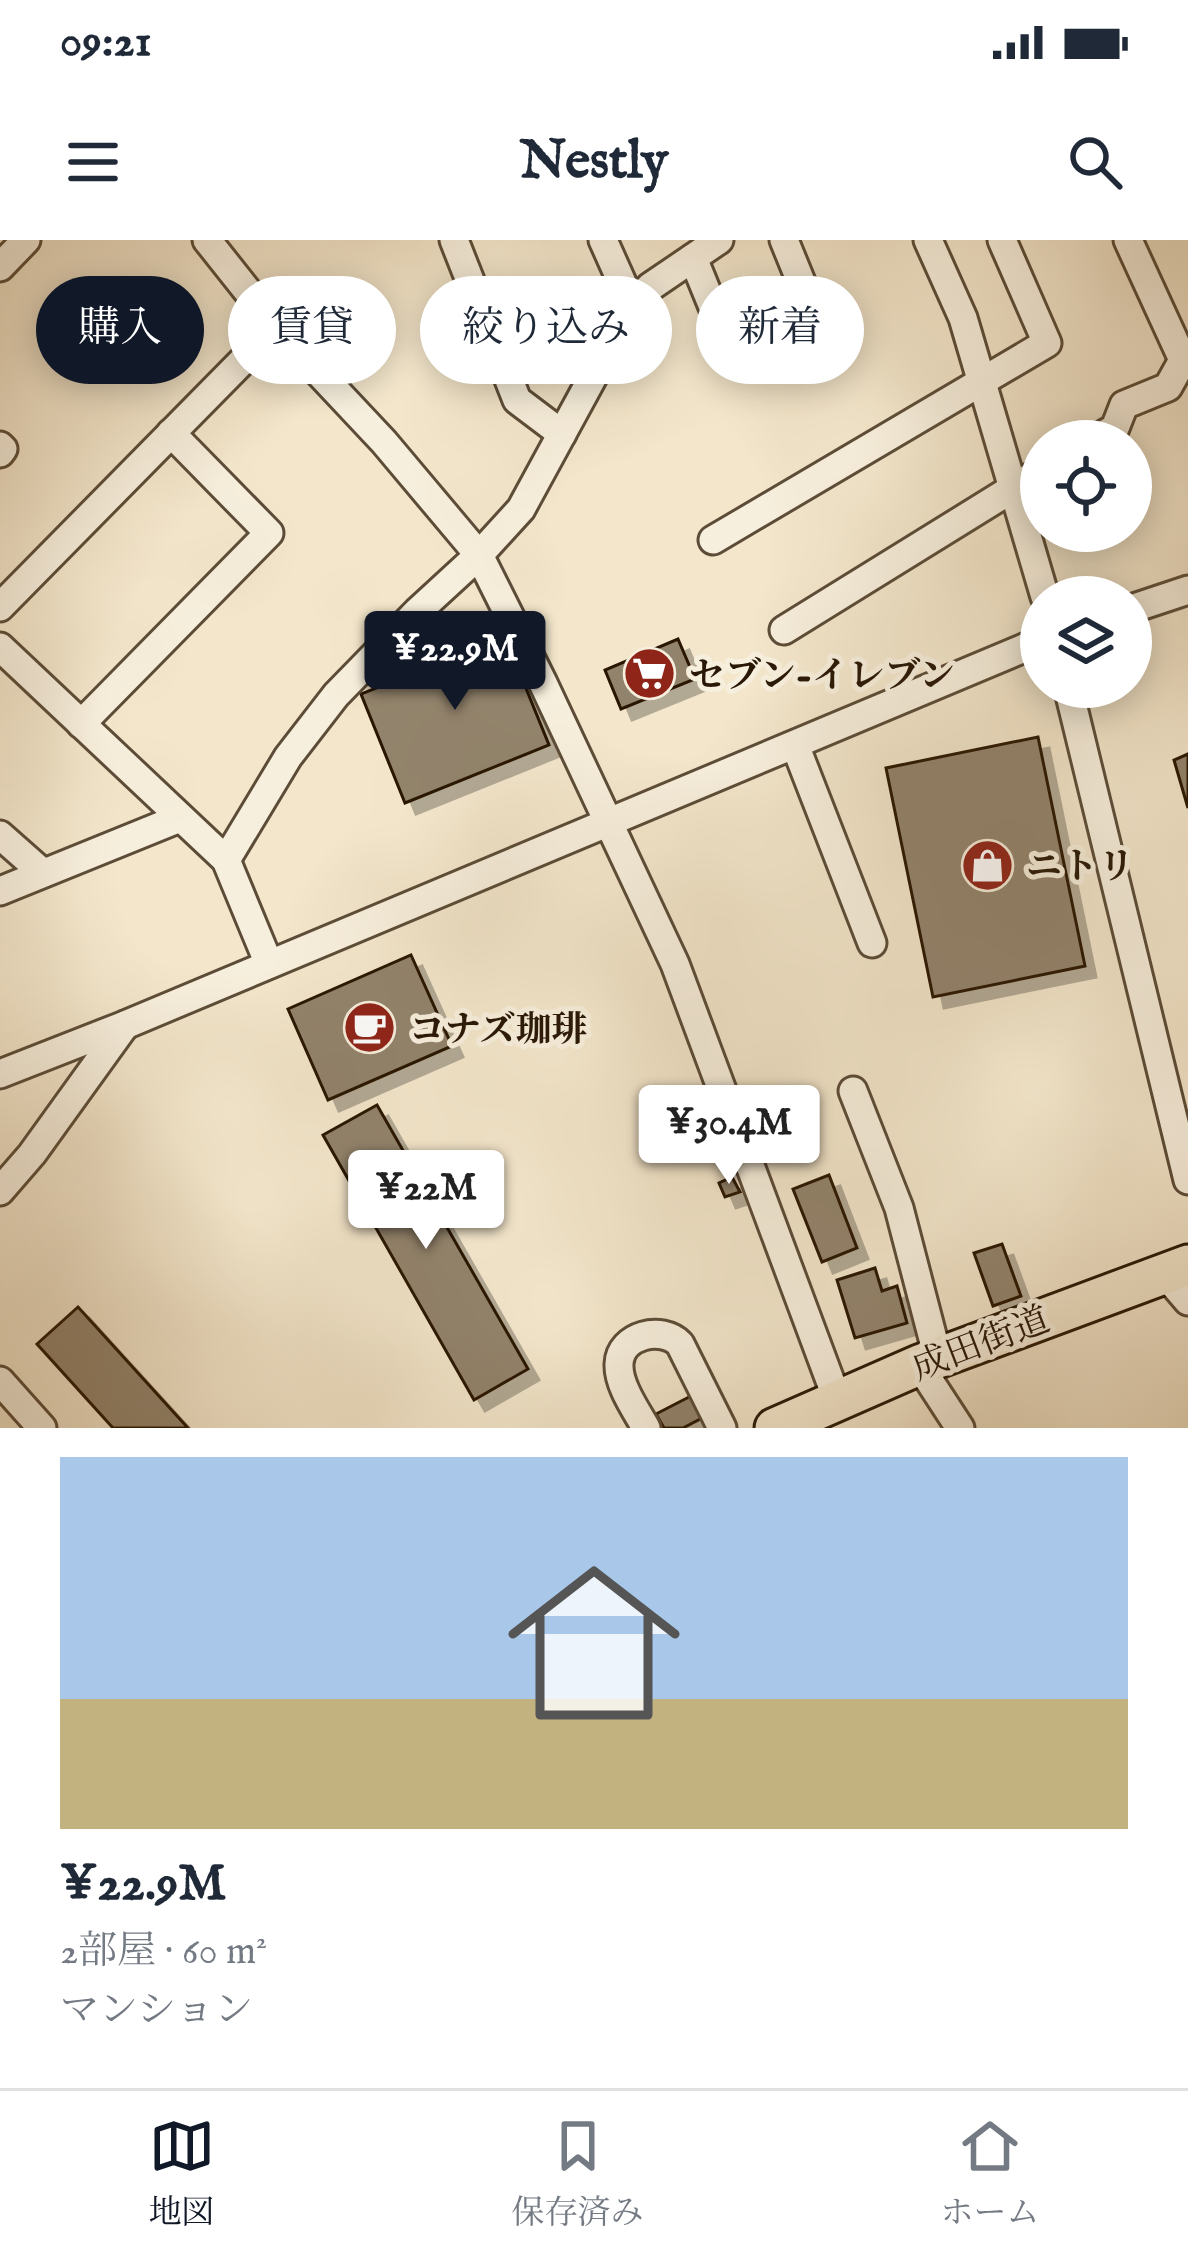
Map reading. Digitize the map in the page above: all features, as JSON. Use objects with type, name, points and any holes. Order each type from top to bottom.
[{"type":"highway","name":"成田街道","points":[[775,1428],[928,1361],[1180,1280]]},
{"type":"street","points":[[0,267],[26,240]]},
{"type":"street","points":[[454,240],[518,400],[562,434]]},
{"type":"street","points":[[603,240],[619,276]]},
{"type":"street","points":[[666,276],[719,240]]},
{"type":"street","points":[[784,240],[799,276]]},
{"type":"street","points":[[928,240],[964,317],[1040,576]]},
{"type":"street","points":[[713,540],[1047,343],[1002,240]]},
{"type":"street","points":[[1118,420],[1124,405],[1168,387],[1186,359],[1128,240]]},
{"type":"street","points":[[212,242],[238,276]]},
{"type":"street","points":[[693,258],[700,276]]},
{"type":"street","points":[[0,607],[228,376]]},
{"type":"street","points":[[330,384],[478,555],[675,964],[837,1399]]},
{"type":"street","points":[[226,860],[289,757],[336,695],[520,509],[589,384]]},
{"type":"street","points":[[81,724],[269,533],[171,434]]},
{"type":"street","points":[[784,630],[1020,482]]},
{"type":"street","points":[[1152,602],[1188,590]]},
{"type":"street","points":[[0,647],[226,860],[269,964]]},
{"type":"street","points":[[0,1074],[1020,650]]},
{"type":"street","points":[[1073,708],[1188,1180]]},
{"type":"street","points":[[795,745],[872,943]]},
{"type":"street","points":[[0,891],[180,818]]},
{"type":"street","points":[[0,835],[43,874]]},
{"type":"street","points":[[0,1191],[124,1025]]},
{"type":"street","points":[[853,1091],[899,1208],[928,1361],[960,1428]]},
{"type":"street","points":[[646,1428],[618,1366],[622,1350],[632,1340],[662,1334],[680,1344],[722,1428]]},
{"type":"street","points":[[0,1381],[42,1428]]},
{"type":"building","points":[[497,617],[549,745],[405,803],[361,694],[424,669],[416,650]]},
{"type":"building","name":"セブン-イレブン","points":[[678,639],[695,679],[621,709],[605,670]]},
{"type":"building","points":[[1038,737],[1085,966],[933,997],[886,768]]},
{"type":"building","points":[[1188,754],[1188,808],[1174,760]]},
{"type":"building","name":"コナズ珈琲","points":[[411,955],[452,1046],[328,1100],[288,1009]]},
{"type":"building","points":[[377,1105],[528,1369],[474,1400],[323,1135]]},
{"type":"building","points":[[829,1175],[857,1248],[822,1262],[793,1189]]},
{"type":"building","points":[[732,1177],[740,1192],[725,1197],[719,1183]]},
{"type":"building","points":[[1002,1244],[1021,1296],[993,1306],[974,1253]]},
{"type":"building","points":[[875,1268],[882,1291],[897,1286],[907,1323],[855,1338],[837,1280]]},
{"type":"building","points":[[78,1307],[188,1428],[113,1428],[37,1344]]},
{"type":"building","points":[[691,1396],[702,1418],[683,1428],[664,1428],[656,1414]]},
{"type":"place","name":"セブン-イレブン","points":[[650,674]]},
{"type":"place","name":"ニトリ","points":[[987,865]]},
{"type":"place","name":"コナズ珈琲","points":[[370,1028]]}]
